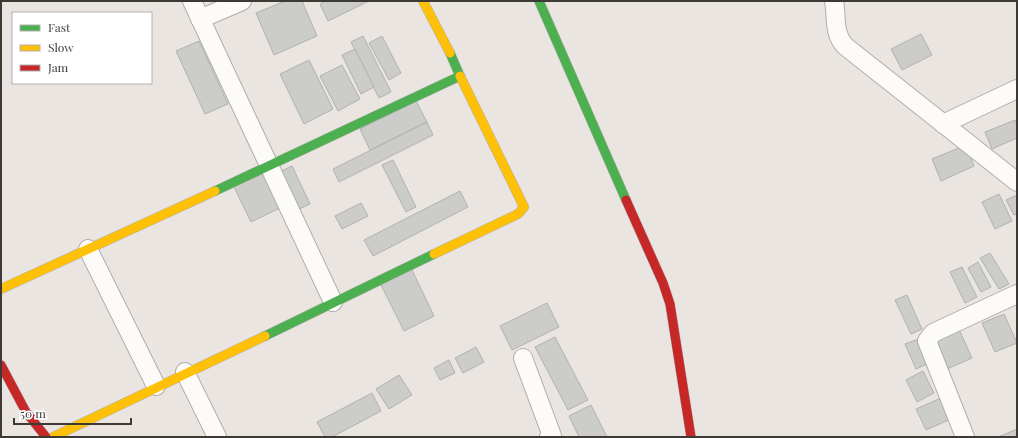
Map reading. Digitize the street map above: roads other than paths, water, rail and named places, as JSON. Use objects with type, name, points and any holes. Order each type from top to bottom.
[{"type":"street","points":[[192,1],[334,302]]},
{"type":"street","points":[[200,19],[242,1]]},
{"type":"street","points":[[53,437],[522,210],[524,207],[522,201],[460,76],[452,56],[423,1]]},
{"type":"street","points":[[539,1],[663,283],[670,304],[691,437]]},
{"type":"street","points":[[834,1],[839,40],[1017,182]]},
{"type":"street","points":[[1,289],[270,166],[460,76]]},
{"type":"street","points":[[943,124],[1017,89]]},
{"type":"street","points":[[88,249],[156,386]]},
{"type":"street","points":[[965,437],[927,341],[928,337],[933,333],[1017,294]]},
{"type":"street","points":[[523,358],[552,436],[549,437]]},
{"type":"street","points":[[1,365],[37,433]]},
{"type":"street","points":[[185,372],[217,437]]}]
